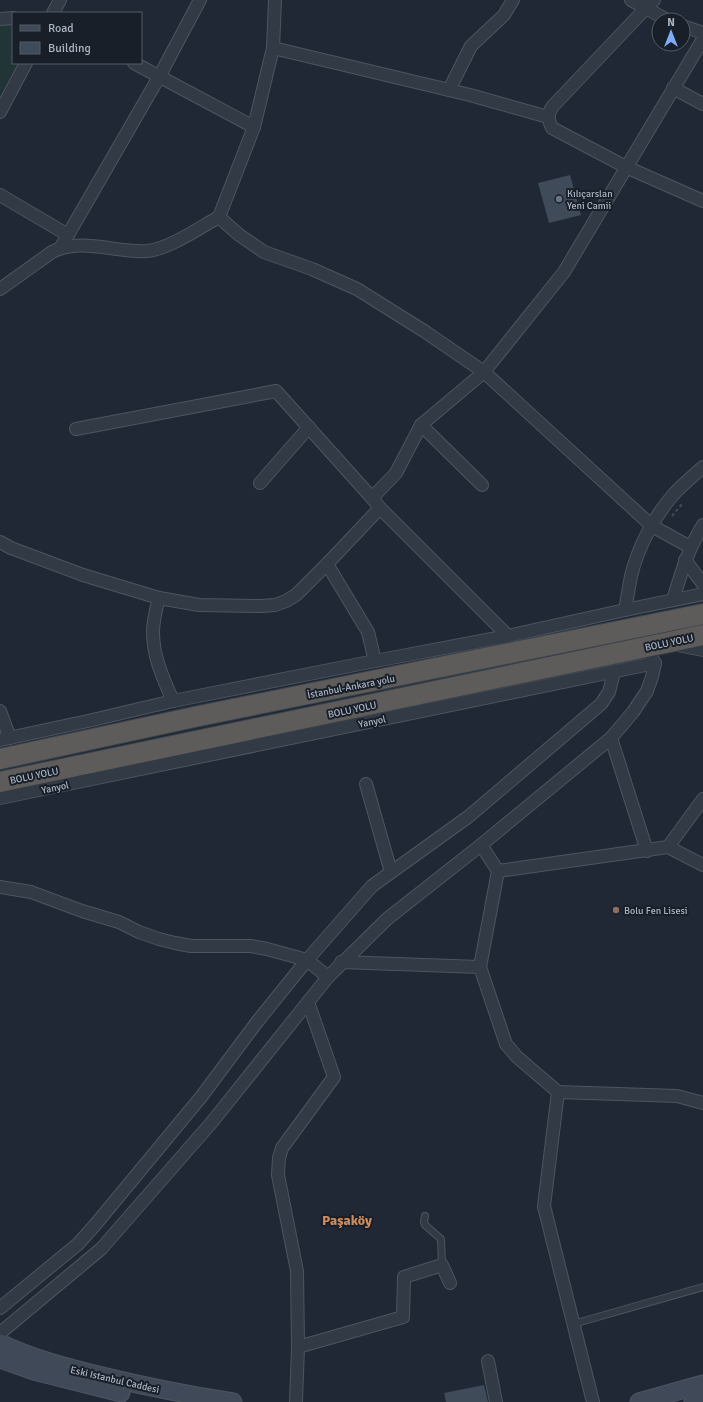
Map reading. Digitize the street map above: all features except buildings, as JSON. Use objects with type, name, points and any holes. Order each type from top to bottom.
[{"type":"highway","name":"İstanbul-Ankara yolu","points":[[0,759],[199,716],[703,614]]},
{"type":"highway","name":"BOLU YOLU","points":[[0,782],[703,635]]},
{"type":"main road","name":"Eski Istanbul Caddesi","points":[[0,1344],[20,1353],[78,1370],[177,1393],[233,1402]]},
{"type":"main road","points":[[0,1359],[34,1371],[84,1384],[172,1402]]},
{"type":"main road","points":[[639,1402],[703,1384]]},
{"type":"main road","points":[[693,1402],[703,1399]]},
{"type":"street","points":[[54,12],[60,0]]},
{"type":"street","points":[[61,247],[159,77],[200,0]]},
{"type":"street","points":[[0,289],[61,247],[74,245],[132,251],[155,250],[162,248],[219,217],[254,127],[272,48],[275,0]]},
{"type":"street","points":[[449,90],[471,46],[504,15],[513,0]]},
{"type":"street","points":[[631,0],[650,4],[658,12]]},
{"type":"street","points":[[650,4],[553,106],[548,117],[552,128],[626,167],[703,201]]},
{"type":"street","points":[[0,19],[12,18]]},
{"type":"street","points":[[691,29],[703,33]]},
{"type":"street","points":[[372,498],[396,473],[421,425],[484,372],[564,272],[703,39]]},
{"type":"street","points":[[272,48],[449,90],[548,117]]},
{"type":"street","points":[[0,112],[25,64]]},
{"type":"street","points":[[136,64],[254,127]]},
{"type":"street","points":[[673,88],[703,104]]},
{"type":"street","points":[[0,195],[68,235]]},
{"type":"street","points":[[219,217],[238,234],[264,252],[312,269],[357,289],[484,372],[652,526],[690,548]]},
{"type":"street","points":[[76,428],[276,391],[380,508],[508,636]]},
{"type":"street","points":[[421,425],[482,485]]},
{"type":"street","points":[[260,484],[309,427]]},
{"type":"street","points":[[625,610],[631,576],[635,563],[641,547],[652,526],[674,494],[703,467]]},
{"type":"street","points":[[0,542],[11,548],[82,575],[159,598],[199,605],[275,605],[296,595],[380,508]]},
{"type":"street","points":[[673,600],[685,560],[703,526]]},
{"type":"street","points":[[685,560],[703,584]]},
{"type":"street","points":[[327,564],[368,632],[375,661]]},
{"type":"street","points":[[0,711],[5,739],[173,701],[508,636],[703,594]]},
{"type":"street","points":[[159,598],[153,631],[155,657],[173,701]]},
{"type":"street","points":[[641,638],[703,629]]},
{"type":"street","points":[[641,638],[703,650]]},
{"type":"street","points":[[0,1333],[101,1249],[212,1122],[341,962],[386,919],[481,845],[612,738],[633,712],[647,691],[652,677],[655,663],[641,638]]},
{"type":"street","name":"Yanyol","points":[[0,798],[655,663]]},
{"type":"street","points":[[0,1308],[78,1244],[201,1097],[306,960],[372,886],[468,817],[601,704],[609,692],[614,672]]},
{"type":"street","points":[[88,721],[199,716]]},
{"type":"street","points":[[612,738],[647,851]]},
{"type":"street","points":[[366,784],[391,872]]},
{"type":"street","points":[[668,847],[703,799]]},
{"type":"street","points":[[481,845],[498,871],[480,967],[506,1044],[517,1057],[558,1092],[677,1096],[703,1102]]},
{"type":"street","points":[[498,871],[668,847],[703,866]]},
{"type":"street","points":[[0,887],[31,892],[82,911],[119,922],[139,932],[175,944],[192,946],[252,946],[268,948],[306,960],[328,977]]},
{"type":"street","points":[[341,962],[480,967]]},
{"type":"street","points":[[296,1402],[298,1347],[297,1271],[278,1175],[278,1158],[282,1148],[334,1077],[308,1002]]},
{"type":"street","points":[[558,1092],[544,1206],[593,1402]]},
{"type":"street","points":[[298,1347],[403,1317],[404,1277],[442,1265],[450,1283]]},
{"type":"street","points":[[488,1360],[496,1402]]},
{"type":"lane","points":[[425,1216],[425,1225],[441,1239],[442,1265]]},
{"type":"lane","points":[[574,1324],[703,1288]]},
{"type":"shaded area","points":[[12,22],[12,64],[17,64],[0,95],[0,24]]},
{"type":"place","name":"Kılıçarslan Yeni Camii","points":[[559,199]]},
{"type":"place","name":"Bolu Fen Lisesi","points":[[616,910]]},
{"type":"district","name":"Paşaköy","points":[[347,1220]]}]
